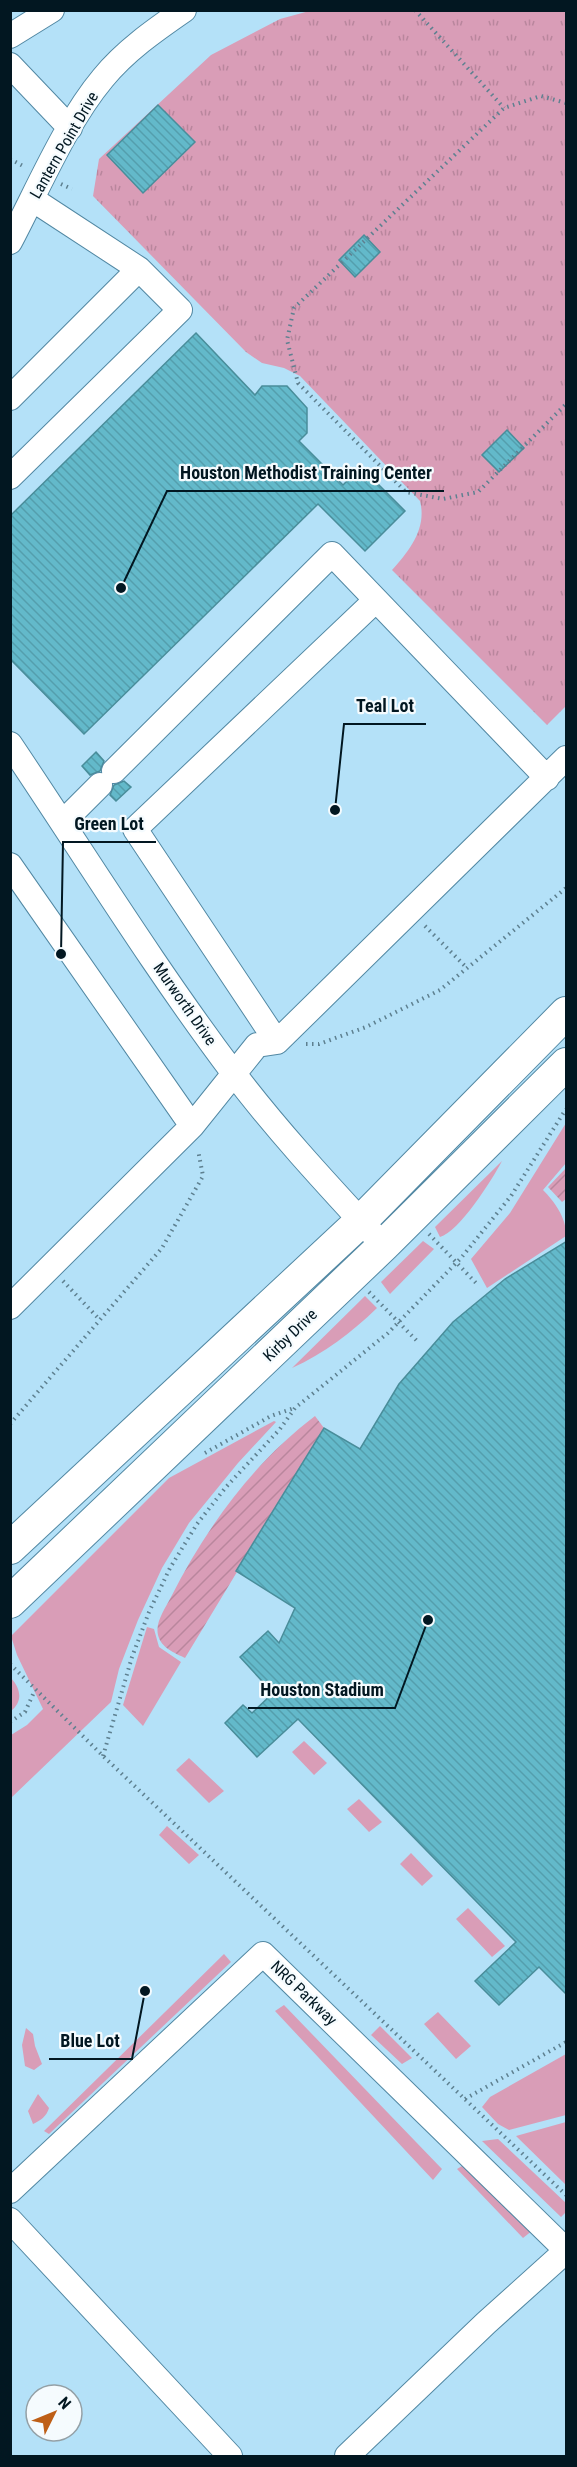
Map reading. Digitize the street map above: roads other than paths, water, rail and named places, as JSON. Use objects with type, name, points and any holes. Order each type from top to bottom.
[{"type":"main road","points":[[10,1548],[361,1221],[567,1013]]},
{"type":"main road","name":"Kirby Drive","points":[[10,1602],[384,1245],[567,1065]]},
{"type":"main road","points":[[72,1491],[98,1518]]},
{"type":"street","points":[[10,36],[52,10]]},
{"type":"street","name":"Lantern Point Drive","points":[[10,242],[70,128],[103,78],[147,36],[184,10]]},
{"type":"street","points":[[10,65],[70,128]]},
{"type":"street","points":[[10,477],[180,310],[139,269],[32,200]]},
{"type":"street","points":[[10,398],[139,269]]},
{"type":"street","points":[[63,822],[332,554],[547,778]]},
{"type":"street","points":[[277,1042],[135,829],[376,600]]},
{"type":"street","name":"Murworth Drive","points":[[10,744],[137,937],[233,1072],[280,1131],[384,1245]]},
{"type":"street","points":[[10,1307],[192,1126],[233,1072],[257,1045],[277,1042],[567,758]]},
{"type":"street","points":[[10,865],[192,1126]]},
{"type":"street","name":"NRG Parkway","points":[[10,2191],[263,1954],[567,2250]]},
{"type":"street","points":[[10,2220],[230,2457]]},
{"type":"street","points":[[347,2457],[567,2250]]},
{"type":"place","name":"Houston Methodist Training Center","points":[[121,588]]},
{"type":"place","name":"Teal Lot","points":[[335,810]]},
{"type":"place","name":"Green Lot","points":[[61,954]]},
{"type":"place","name":"Houston Stadium","points":[[428,1620]]},
{"type":"place","name":"Blue Lot","points":[[145,1991]]}]
